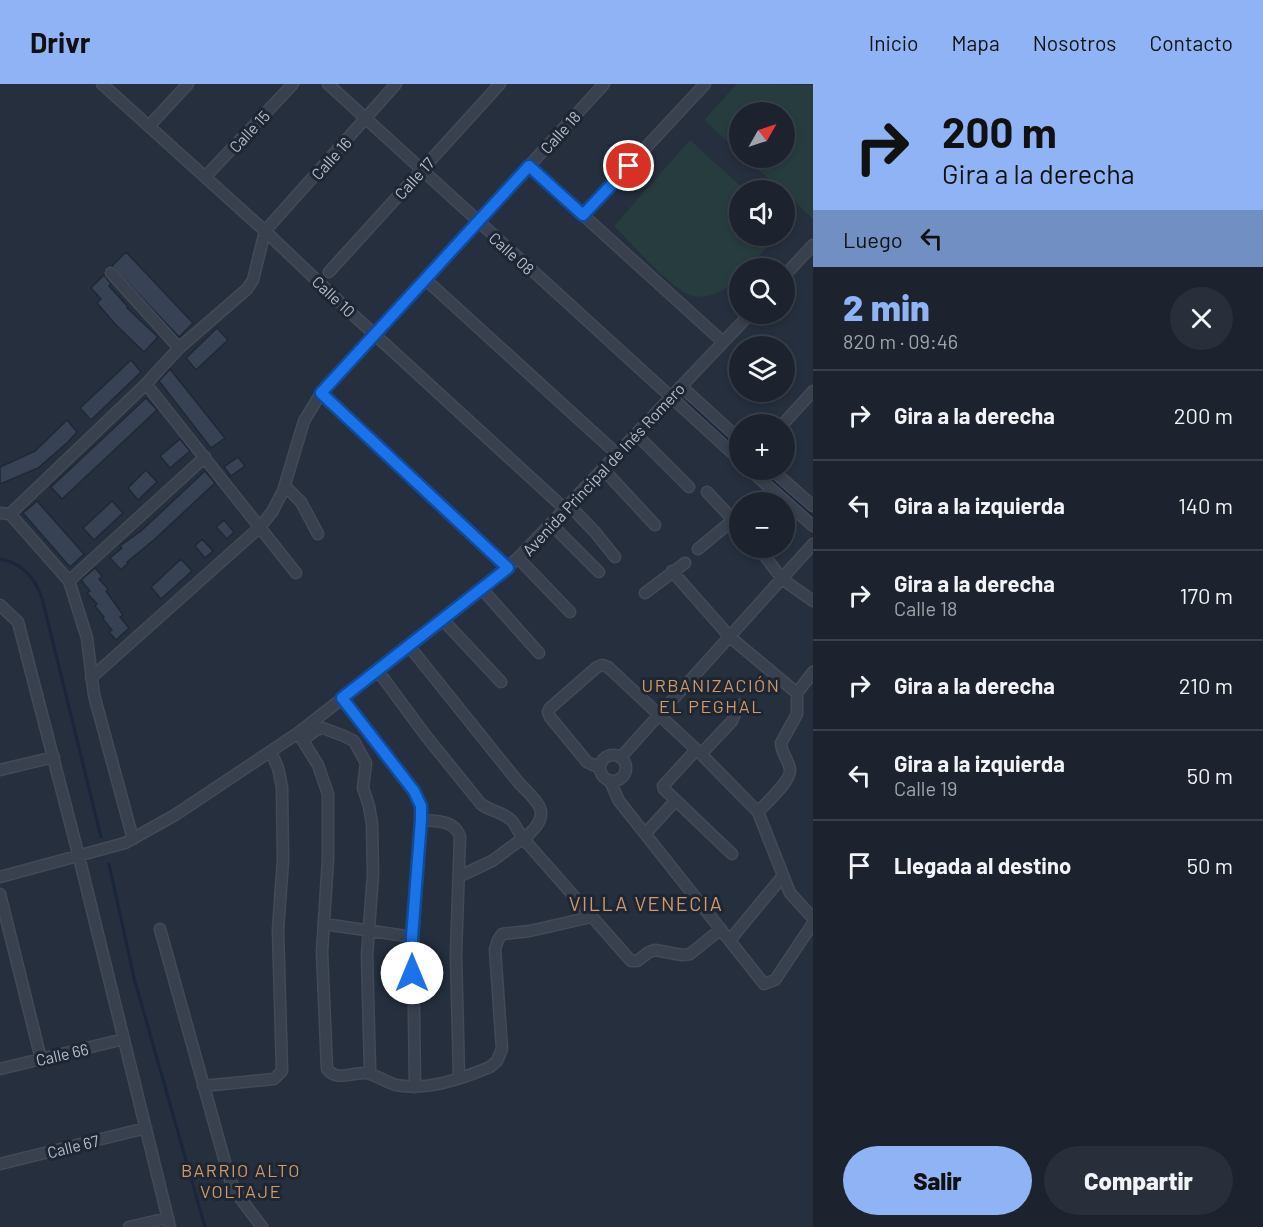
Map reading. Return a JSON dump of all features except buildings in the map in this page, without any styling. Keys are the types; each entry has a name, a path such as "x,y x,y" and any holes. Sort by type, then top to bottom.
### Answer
{"street":[{"name":"Calle 10","path":"102,84 265,231 349,311 595,531 615,557"},
{"path":"149,126 188,84"},
{"name":"Calle 15","path":"205,177 293,84"},
{"name":"Calle 08","path":"328,84 729,450"},
{"name":"Calle 16","path":"265,231 396,84"},
{"name":"Calle 17","path":"329,272 500,84"},
{"name":"Calle 18","path":"91,678 260,527 272,512 285,486 304,421 321,393 604,84"},
{"path":"583,215 705,84"},
{"path":"529,166 723,342"},
{"path":"129,841 91,678 87,638 69,581 5,513 146,384 180,348 247,289 253,280 265,231"},
{"path":"795,264 813,245"},
{"path":"111,273 180,348"},
{"path":"424,279 617,454"},
{"name":"Avenida Principal de Inés Romero","path":"0,877 79,857 129,841 175,815 271,752 300,737 342,698 508,568 740,324"},
{"path":"146,384 296,573"},
{"path":"681,386 729,430"},
{"path":"321,393 508,568"},
{"path":"793,414 812,395"},
{"path":"636,434 689,487"},
{"path":"69,581 205,457"},
{"path":"603,469 655,525"},
{"path":"761,480 813,526"},
{"path":"783,480 813,506"},
{"path":"285,486 302,502 318,534"},
{"path":"707,492 729,516"},
{"path":"551,524 599,572"},
{"path":"699,549 729,528"},
{"path":"621,758 813,544"},
{"path":"518,558 570,612"},
{"path":"766,558 782,579 813,601"},
{"path":"645,593 685,563"},
{"path":"672,571 730,637 797,693"},
{"path":"482,589 538,653"},
{"path":"0,604 18,622 54,757 169,1222 129,1227"},
{"path":"443,620 501,682"},
{"path":"409,646 540,806 541,819 523,841 518,842 492,861 460,876"},
{"path":"600,768 587,762 548,712 602,665 608,667 758,812 790,893 813,921 775,981 764,984 619,801 610,782 602,777 600,768 607,756 614,755 626,763 625,774 620,780 610,782"},
{"path":"378,671 426,736 481,804 511,820 523,841 614,944 634,962 656,950 682,955 690,954 721,929"},
{"path":"758,812 790,774 781,743 798,714 797,693 813,672"},
{"path":"342,698 414,791 421,806 412,937 415,1087"},
{"path":"732,854 663,786 732,721 739,705"},
{"path":"367,1073 370,1069 367,955 373,874 372,824 363,788 365,759 354,741 323,728 300,737 318,765 328,794 328,859 322,952 327,1069 336,1076 367,1073 387,1083 415,1087 439,1084 490,1067 501,1053 495,949 499,938 502,934 530,931 591,917"},
{"path":"203,1086 274,1079 282,1071 278,930 283,860 282,788 278,768 271,752"},
{"path":"0,770 54,757"},
{"path":"645,834 676,800"},
{"path":"421,820 447,823 457,830 460,837 456,954 459,1077"},
{"path":"730,940 782,877"},
{"path":"0,894 41,1059"},
{"path":"324,924 412,937"},
{"path":"160,928 230,1180 237,1195 262,1227"},
{"name":"Calle 66","path":"0,1069 124,1039"},
{"name":"Calle 67","path":"0,1164 146,1128"}],"green space":[{"path":"737,84 813,85 813,219 795,202 795,180 770,180 756,168 795,168 795,102 729,102 729,144 704,120"},
{"path":"690,140 734,180 729,180 729,246 768,246 757,258 729,258 729,286 704,297 690,295 673,284 614,226"}],"waterway":[{"path":"689,404 729,440"},
{"path":"772,480 785,492"},
{"path":"795,500 813,516"},
{"path":"0,559 15,564 27,572 42,598 101,837"},
{"path":"109,864 134,978 205,1227"}],"district":[{"name":"URBANIZACIÓN EL PEGHAL","path":"711,695"},
{"name":"VILLA VENECIA","path":"646,903"},
{"name":"BARRIO ALTO VOLTAJE","path":"241,1180"}],"route":[{"path":"412,973 412,937 421,806 414,791 342,698 508,568 321,393 529,166 583,215 629,166"}]}
